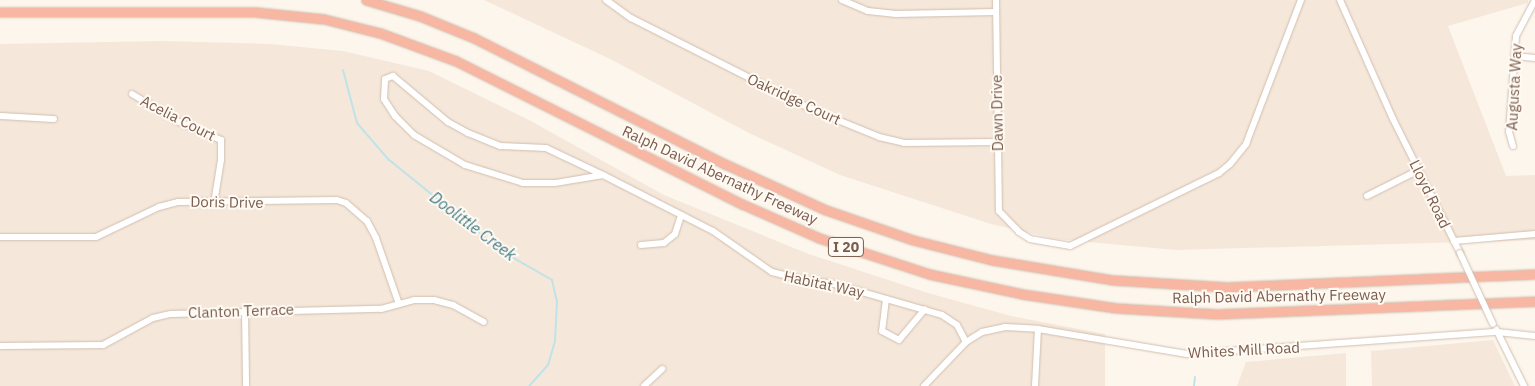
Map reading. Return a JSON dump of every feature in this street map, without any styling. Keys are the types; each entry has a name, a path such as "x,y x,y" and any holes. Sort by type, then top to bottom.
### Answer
{"highway":[{"name":"Ralph David Abernathy Freeway","path":"366,0 420,16 474,38 795,197 913,240 992,260 1113,280 1227,287 1535,274"},
{"name":"Ralph David Abernathy Freeway","path":"0,13 255,12 324,19 380,32 456,61 742,204 819,238 929,274 1022,294 1116,308 1216,314 1535,301"}],"street":[{"name":"Oakridge Court","path":"606,0 631,18 795,101 879,137 904,143 997,142"},
{"path":"842,0 868,10 896,14 995,12"},
{"name":"Dawn Drive","path":"996,0 999,211 1009,223 1030,238 1070,246 1219,173 1246,144 1301,0"},
{"name":"Lloyd Road","path":"1340,0 1419,170 1524,386"},
{"name":"Augusta Way","path":"1513,146 1509,132 1516,36 1535,1"},
{"path":"1515,56 1535,58"},
{"name":"Habitat Way","path":"603,175 555,183 523,183 465,165 414,135 395,116 384,98 385,79 393,76 436,113 468,133 501,146 546,148 603,175 713,231 772,272 803,280 834,284 925,309 950,320 966,342"},
{"name":"Acelia Court","path":"132,94 177,121 221,140 222,160 214,203"},
{"path":"0,116 54,118"},
{"path":"1367,196 1419,170"},
{"name":"Doris Drive","path":"0,237 87,238 115,230 169,203 337,200 346,203 367,221 376,238 399,304"},
{"path":"641,245 664,243 675,234 682,215"},
{"path":"1454,241 1535,234"},
{"path":"886,298 882,331 899,340 925,309"},
{"name":"Clanton Terrace","path":"0,346 93,347 116,341 153,318 171,314 245,310 381,309 399,304 434,300 453,305 484,322"},
{"path":"245,310 246,386"},
{"name":"Whites Mill Road","path":"924,386 966,342 982,332 1004,327 1038,329 1187,354 1497,332 1535,336"},
{"path":"1035,386 1038,329"},
{"path":"644,386 662,369"}],"shaded area":[{"path":"484,0 1528,0 1528,3 1448,26 1506,176 1535,175 1535,240 1176,250 1056,239 991,224 840,175 749,133 610,59"},
{"path":"162,41 270,44 343,51 429,71 529,120 664,195 806,253 928,293 1011,316 1105,334 1105,386 0,386 0,44"},
{"path":"1493,340 1515,386 1372,386 1371,351"},
{"path":"1346,353 1346,386 1237,386 1246,362"}],"waterway":[{"name":"Doolittle Creek","path":"343,70 357,123 388,159 503,252 552,280 557,301 555,341 548,365 529,386"},
{"path":"1194,386 1195,377"}]}
